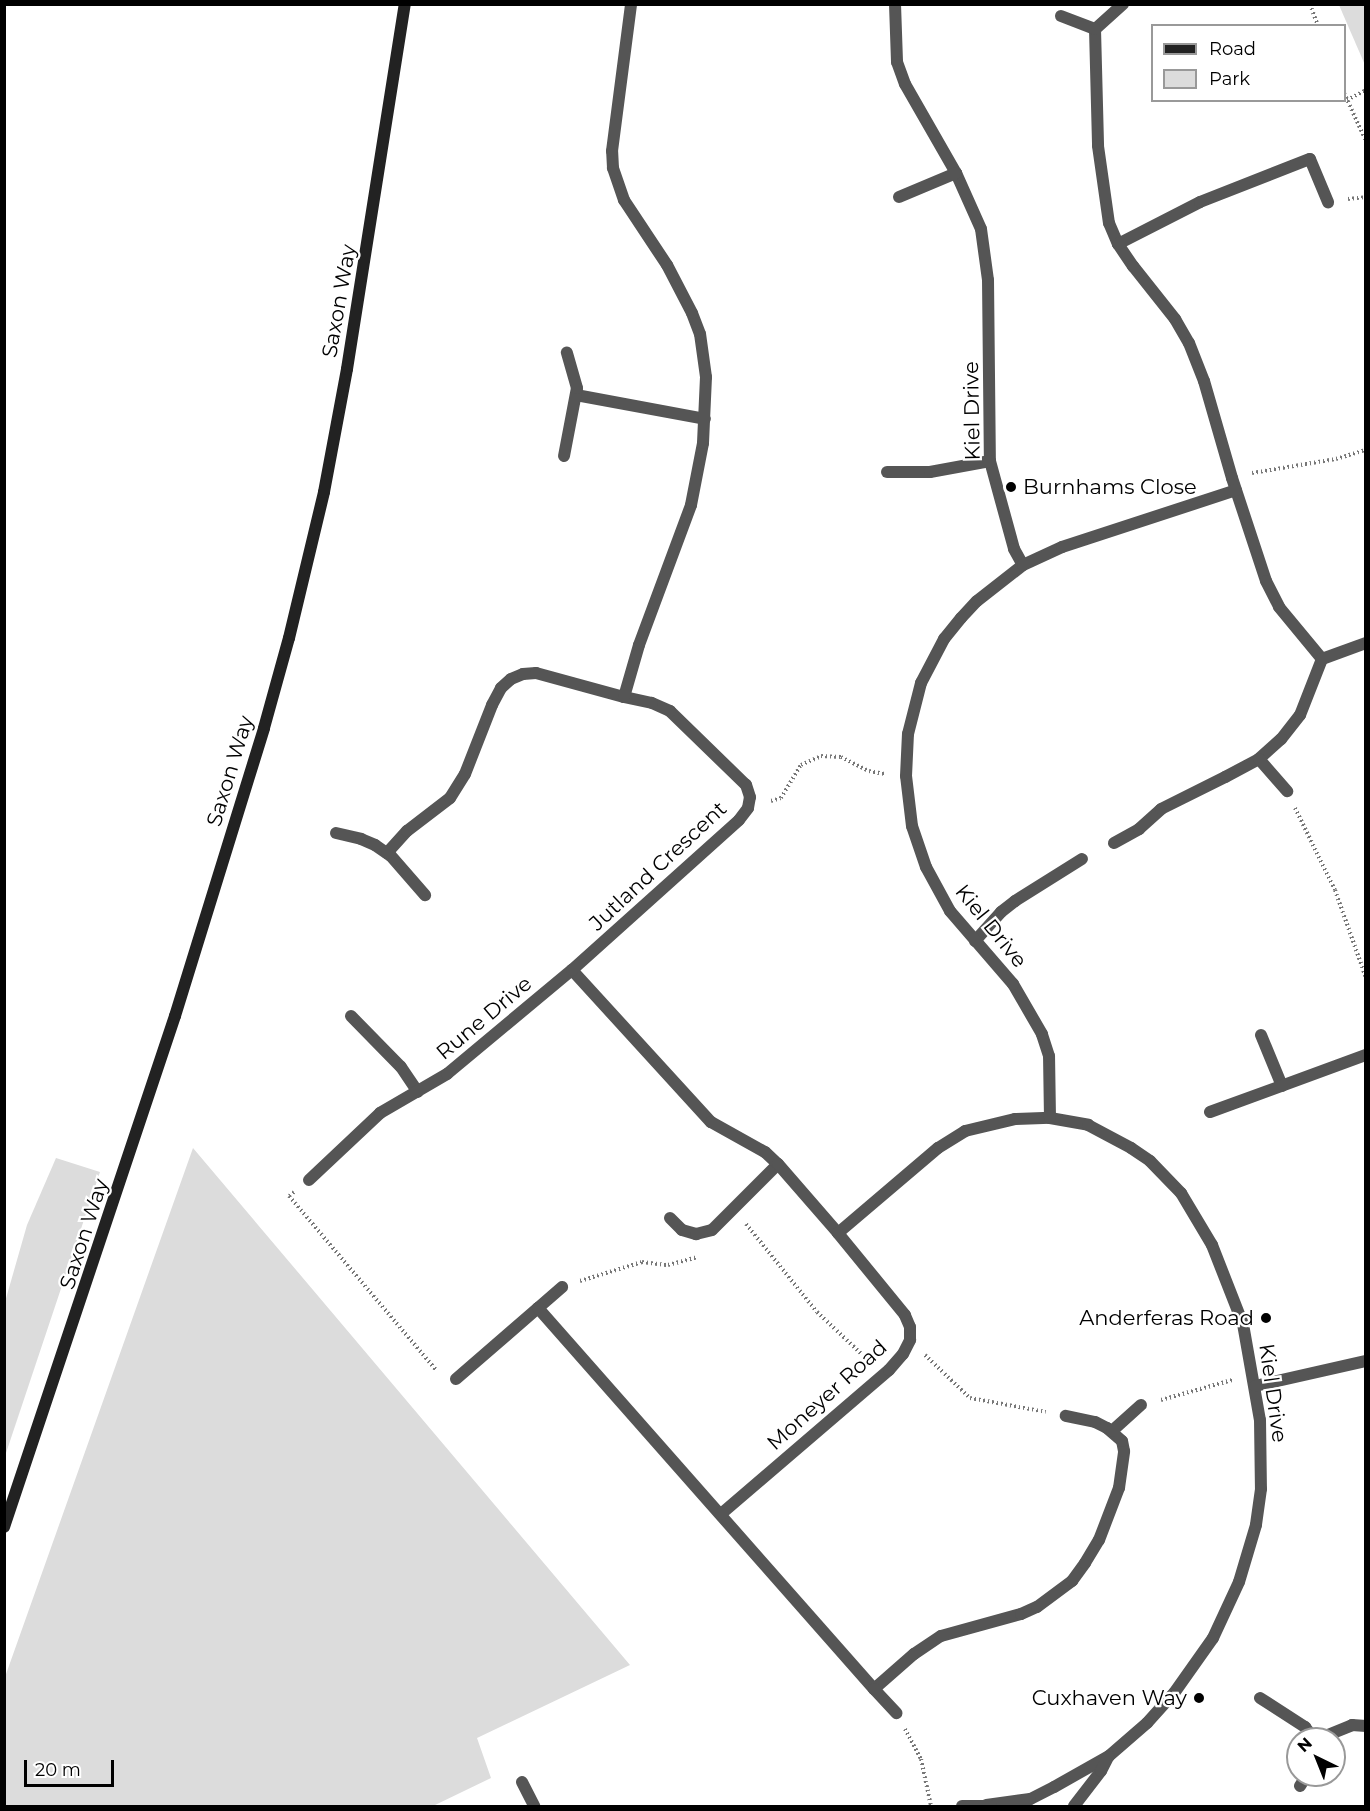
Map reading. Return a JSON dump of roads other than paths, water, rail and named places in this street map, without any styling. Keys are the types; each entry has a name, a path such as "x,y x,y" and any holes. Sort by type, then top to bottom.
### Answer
{"street":[{"name":"Saxon Way","path":"4,1527 175,1016 257,751 289,638 324,492 347,369 405,4"},
{"path":"624,697 639,645 691,505 705,419 705,357 700,334 667,265 624,200 612,168 612,151 631,4"},
{"name":"Kiel Drive","path":"895,4 897,62 905,84 972,205 986,255 990,347 990,461 1014,549 1023,564 977,601 945,639 921,683 908,734 906,776 912,826 926,867 950,911 1013,984 1042,1034 1049,1056 1050,1118 1088,1125 1106,1133 1150,1161 1181,1193 1212,1245 1243,1324 1260,1420 1261,1489 1256,1524 1239,1582 1213,1638 1174,1693 1147,1723 1109,1756 1030,1798 989,1806 962,1806"},
{"path":"1123,4 1095,29 1098,146 1102,189 1109,223 1118,244 1175,319 1189,343 1204,381 1234,484 1266,581 1279,607 1322,659"},
{"path":"1061,16 1095,29"},
{"path":"1118,244 1200,202 1310,159 1328,202"},
{"path":"899,197 956,173"},
{"path":"564,456 576,395 574,375 567,352"},
{"path":"576,395 705,419"},
{"path":"887,472 930,472 990,461"},
{"path":"1023,564 1062,547 1234,484"},
{"path":"1114,843 1139,829 1161,809 1259,759 1281,740 1300,716 1322,659 1365,643"},
{"name":"Jutland Crescent","path":"387,853 407,831 450,798 465,774 492,705 501,688 511,679 523,674 536,673 652,703 670,711 746,785 750,797 748,808 739,820 572,970"},
{"path":"1259,759 1287,791"},
{"path":"336,833 361,839 387,853 425,895"},
{"path":"975,941 1015,900 1082,859"},
{"path":"572,970 711,1122 765,1152 838,1233 938,1148 965,1131 1015,1119 1050,1118"},
{"name":"Rune Drive","path":"309,1180 380,1113 447,1074 572,970"},
{"path":"351,1016 401,1067 418,1092"},
{"path":"1261,1035 1282,1086"},
{"path":"1210,1112 1365,1055"},
{"path":"670,1218 682,1230 696,1234 712,1230 778,1164"},
{"name":"Moneyer Road","path":"721,1514 883,1375 903,1354 910,1340 910,1327 904,1315 838,1233"},
{"path":"456,1379 562,1287"},
{"path":"538,1308 896,1713"},
{"path":"1254,1380 1365,1361"},
{"path":"1112,1431 1141,1405"},
{"path":"874,1689 914,1654 942,1636 1021,1614 1056,1595 1072,1581 1099,1540 1119,1488 1124,1451 1122,1441 1112,1431 1095,1422 1066,1416"},
{"path":"1260,1698 1303,1727"},
{"path":"1346,1727 1352,1725 1365,1726"},
{"name":"Kiel Drive","path":"1074,1806 1101,1771 1109,1756"},
{"path":"522,1782 534,1806"}],"place":[{"name":"Burnhams Close","path":"1011,487"},
{"name":"Anderferas Road","path":"1266,1318"},
{"name":"Cuxhaven Way","path":"1199,1698"}]}
